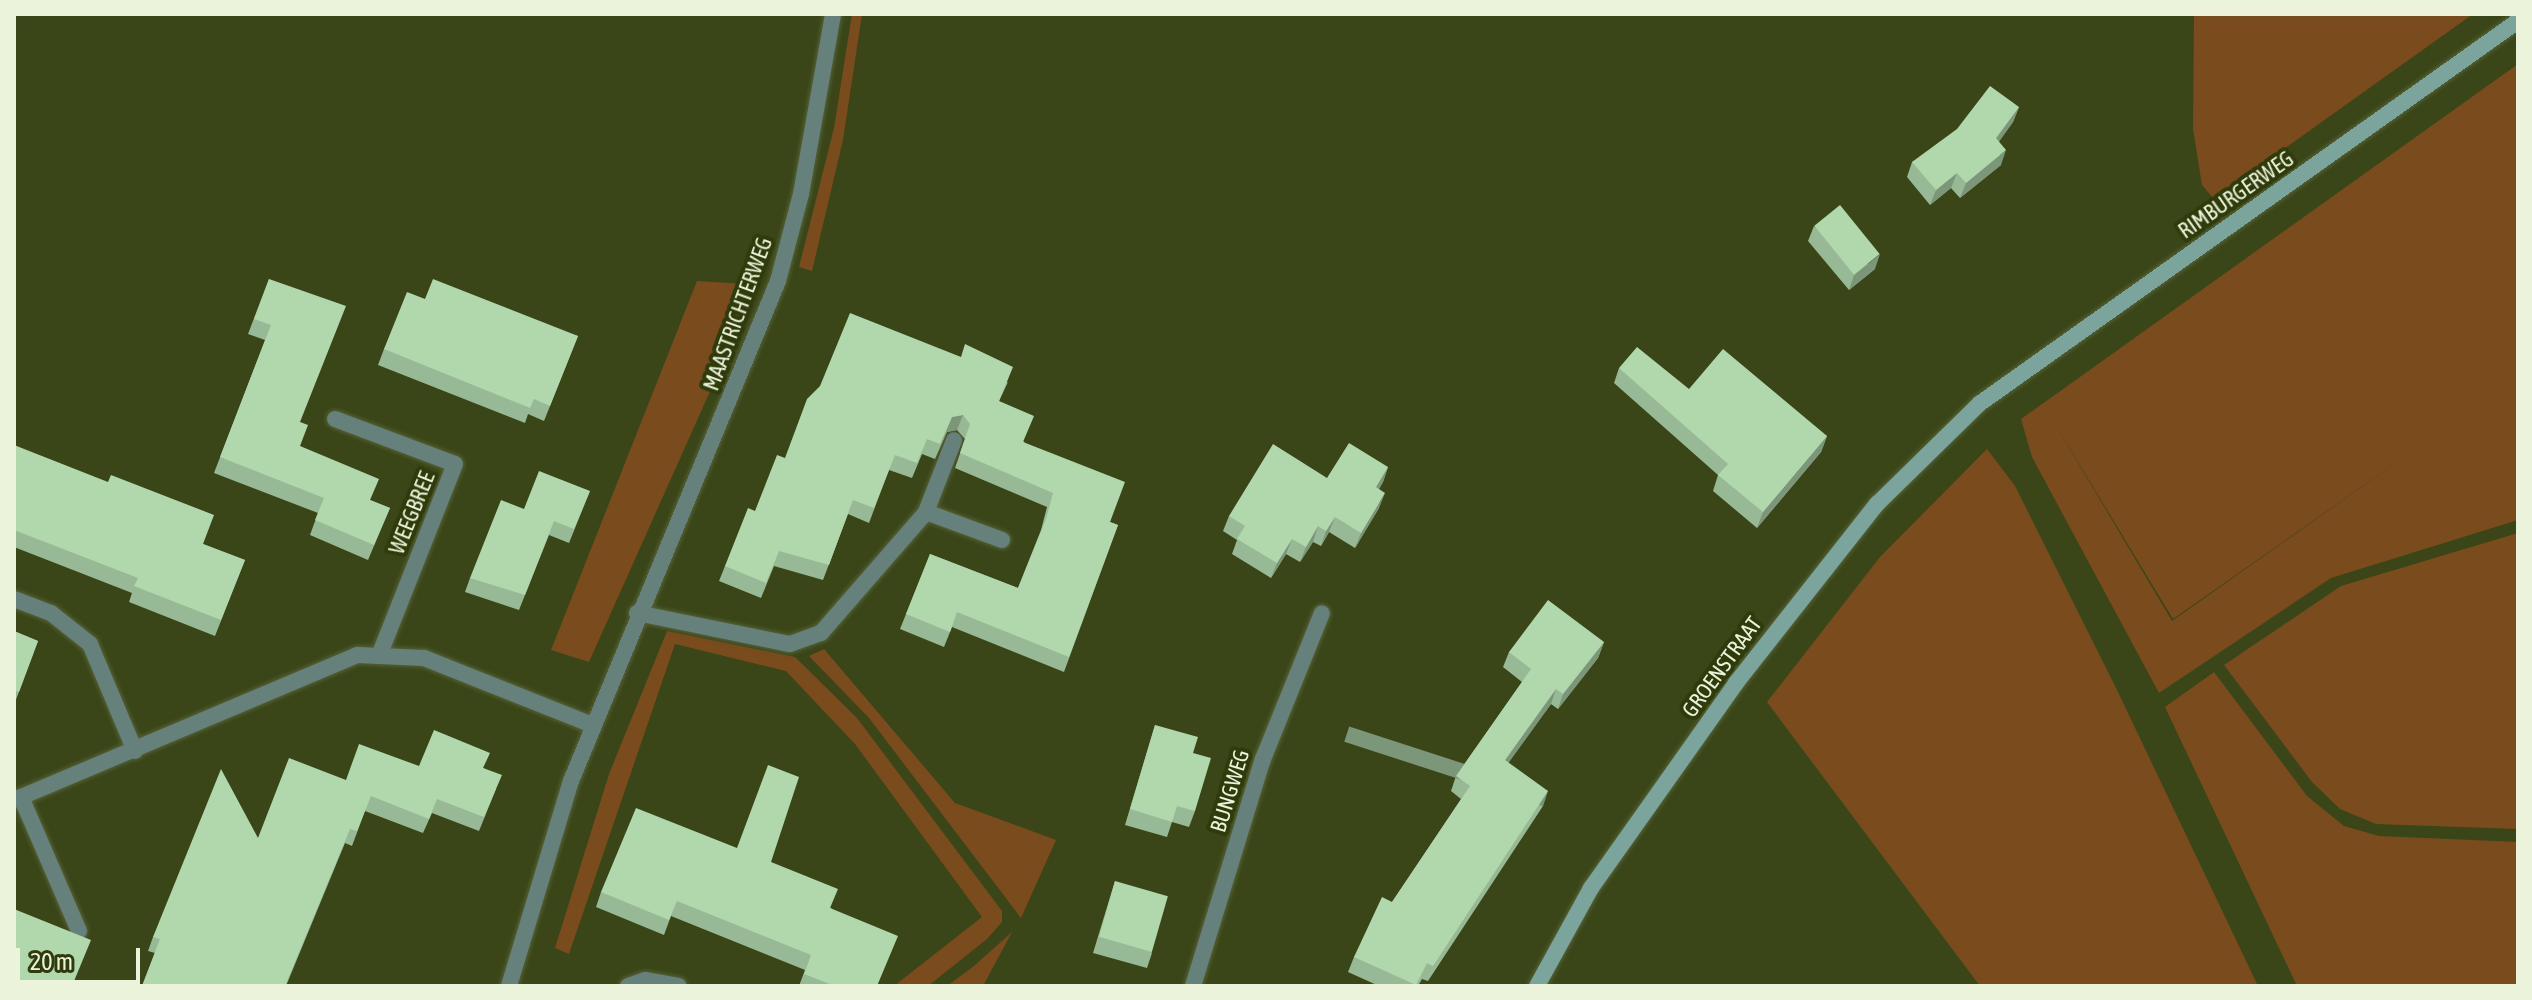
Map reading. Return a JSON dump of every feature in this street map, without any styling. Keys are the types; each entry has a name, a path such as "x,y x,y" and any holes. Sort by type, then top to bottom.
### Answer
{"street":[{"name":"MAASTRICHTERWEG","path":"509,986 531,900 592,725 778,281 801,194 833,14"},
{"name":"RIMBURGERWEG","path":"1979,404 2518,21"},
{"name":"GROENSTRAAT","path":"1537,986 1591,888 1754,659 1877,504 1979,404"},
{"name":"WEEGBREE","path":"335,419 455,464 380,653"},
{"path":"637,613 790,644 821,633 926,512 954,440"},
{"path":"926,512 1002,540"},
{"path":"14,599 51,613 90,644 135,751"},
{"name":"BUNGWEG","path":"1193,986 1263,759 1322,613"},
{"path":"79,931 17,799 135,751 326,665 380,653 455,668 592,725"},
{"path":"628,986 645,980 678,986"}],"shaded area":[{"path":"852,14 862,14 843,140 812,271 799,267 834,128"},
{"path":"2194,14 2473,14 2214,199 2202,185 2193,129"},
{"path":"2518,64 2518,520 2331,578 2159,693 2032,457 2021,419","holes":["2055,424 2173,619 2407,455 2172,621"]},
{"path":"697,281 745,284 746,297 720,369 589,662 551,650"},
{"path":"1987,449 2015,486 2117,690 2258,986 1980,986 1767,702 1880,557"},
{"path":"2518,533 2518,829 2376,824 2340,809 2312,782 2224,665 2341,586"},
{"path":"667,631 795,657 857,718 1002,911 1002,922 987,939 928,986 894,986 982,917 855,744 786,671 675,644 569,954 555,948 609,774"},
{"path":"824,649 955,803 1056,840 1021,918 869,718 809,656"},
{"path":"2214,672 2307,796 2344,826 2379,836 2518,842 2518,986 2297,986 2165,707"},
{"path":"1012,932 983,986 947,986 974,966"}],"building":[{"path":"1990,86 2019,107 1996,138 2006,150 1966,183 1957,173 1936,190 1912,162 1957,129"},
{"path":"1840,205 1880,254 1854,275 1814,226"},
{"path":"269,279 346,306 300,422 308,425 300,446 379,479 370,500 390,508 374,545 315,520 324,498 220,457 271,325 254,319"},
{"path":"433,279 578,336 550,406 534,399 530,408 384,349 407,292 425,299"},
{"path":"850,313 961,357 965,344 1013,367 999,401 1034,416 1023,442 1125,482 1110,522 1118,525 1069,657 957,612 950,632 906,614 930,554 1018,588 1046,519 1053,493 960,453 970,424 963,415 952,417 940,444 927,439 917,463 895,455 874,508 853,500 829,565 779,551 766,583 725,566 748,508 755,511 777,455 785,458 807,399 820,386"},
{"path":"1637,347 1689,389 1723,349 1827,436 1763,512 1718,475 1728,464 1619,368"},
{"path":"1349,443 1388,467 1376,487 1385,493 1361,533 1335,517 1326,531 1318,526 1306,547 1292,539 1277,563 1237,539 1245,526 1229,516 1273,444 1327,478"},
{"path":"14,445 108,482 111,475 214,515 203,544 245,560 221,620 134,586 138,578 14,530"},
{"path":"539,471 590,491 574,529 554,521 525,595 470,578 501,500 524,509"},
{"path":"1548,600 1604,642 1563,694 1556,689 1505,760 1548,791 1433,966 1427,963 1416,985 1354,957 1382,897 1392,902 1470,786 1456,776 1531,669 1509,652"},
{"path":"14,631 38,641 19,692 14,690"},
{"path":"1155,725 1198,737 1193,753 1211,758 1195,811 1177,806 1172,822 1130,809"},
{"path":"434,730 490,753 483,768 502,775 484,817 437,799 429,819 371,796 357,831 350,829 285,986 142,986 160,939 153,937 221,769 258,838 289,758 346,780 359,744 419,766"},
{"path":"768,765 799,777 771,862 838,889 830,908 898,936 877,986 835,986 804,974 811,955 677,901 669,920 601,892 636,808 737,848"},
{"path":"1115,881 1168,896 1152,952 1099,937"},
{"path":"14,909 91,940 72,986 14,986"}]}
